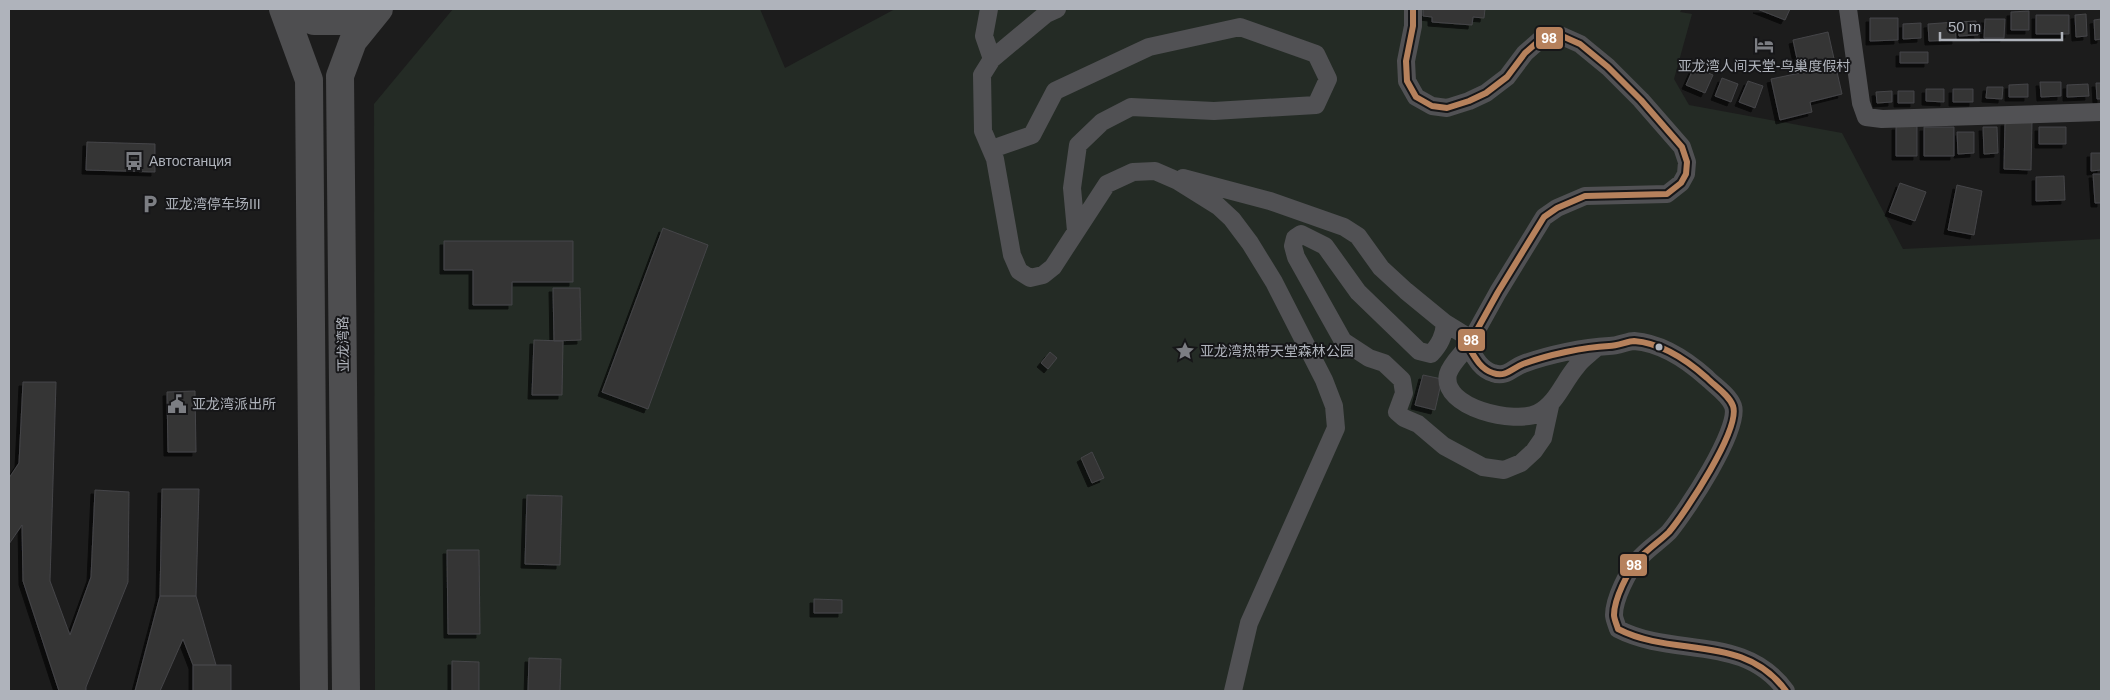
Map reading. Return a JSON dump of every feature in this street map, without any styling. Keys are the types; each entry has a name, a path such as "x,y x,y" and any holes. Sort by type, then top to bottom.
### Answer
{"main road":[{"path":"284,9 314,21 349,21 378,9"},
{"path":"284,9 309,80 314,691"},
{"name":"亚龙湾路","path":"346,691 340,76 353,40 378,9"}],"street":[{"path":"989,9 984,36 992,59"},
{"path":"1057,9 1046,14 992,59 982,75 983,131 992,149 1012,255 1019,271 1030,278 1043,275 1053,267 1107,184 1133,172 1155,171 1254,196 1344,227 1358,236 1381,268 1393,280 1470,343 1477,363 1492,373 1507,374 1522,364 1596,348 1618,346 1632,341 1670,352 1704,376 1729,400 1734,407 1732,424 1723,447 1706,477 1669,532 1638,560 1627,575 1620,590 1614,615 1618,629 1635,638 1738,655 1779,681 1786,691"},
{"path":"1413,9 1413,26 1406,61 1407,81 1416,97 1432,106 1447,108 1486,93 1507,77 1525,53 1541,39 1562,36 1580,44 1608,67 1682,147 1687,162 1686,174 1681,183 1667,194 1585,196 1557,208 1544,217 1470,343 1448,375 1449,388 1457,397 1489,414 1526,417 1537,414 1550,406"},
{"path":"1848,9 1861,103 1866,117 1882,119 2101,112"},
{"path":"992,149 1032,135 1055,91 1149,47 1240,27 1316,54 1328,79 1316,105 1214,111 1131,107 1102,122 1078,145 1072,188 1076,231"},
{"path":"1155,171 1178,181 1218,206 1232,219 1274,282 1324,380 1334,406 1336,428 1249,623 1233,691"},
{"path":"1445,323 1442,340 1432,354 1419,351 1358,292 1325,246 1301,234 1295,238 1293,246 1296,257 1343,340 1369,358 1384,363 1402,380 1404,393 1398,412 1404,418 1425,428 1444,446 1483,467 1504,470 1521,463 1534,451 1543,438 1550,406 1577,366 1596,348"}],"shaded area":[{"name":"亚龙湾热带天堂森林公园","path":"453,9 760,9 785,68 895,9 1682,9 1680,12 1692,14 1674,79 1689,105 1842,133 1903,249 2101,239 2101,691 375,691 374,104"}],"building":[{"path":"1423,9 1485,9 1484,18 1473,17 1472,25 1432,22 1432,17 1423,16"},
{"path":"1757,9 1790,9 1785,20"},
{"path":"2029,11 2029,30 2011,30 2011,12"},
{"path":"2086,14 2087,36 2076,37 2075,15"},
{"path":"2036,15 2069,15 2069,34 2036,34"},
{"path":"1870,18 1898,18 1898,40 1870,41"},
{"path":"1985,19 2005,19 2004,38 1984,38"},
{"path":"2101,19 2101,39 2095,40 2094,20"},
{"path":"1976,21 1978,35 1959,36 1958,22"},
{"path":"1955,22 1956,40 1929,41 1928,24"},
{"path":"1921,23 1921,38 1903,39 1903,24"},
{"path":"1828,32 1842,94 1810,102 1812,112 1780,120 1771,79 1800,73 1793,40"},
{"path":"1900,52 1928,52 1928,63 1900,63"},
{"path":"1694,67 1713,75 1705,93 1686,85"},
{"path":"1722,78 1738,84 1731,102 1715,96"},
{"path":"1748,81 1763,86 1755,108 1739,102"},
{"path":"2040,82 2061,82 2061,96 2041,97"},
{"path":"2096,83 2101,83 2101,99 2097,99"},
{"path":"2028,84 2028,97 2009,97 2009,85"},
{"path":"2088,84 2089,96 2067,97 2067,85"},
{"path":"1987,87 2003,87 2002,99 1986,98"},
{"path":"1926,89 1944,89 1944,102 1926,101"},
{"path":"1953,89 1973,89 1973,102 1953,102"},
{"path":"1892,91 1892,102 1877,103 1876,92"},
{"path":"1898,91 1914,91 1914,103 1898,103"},
{"path":"2005,122 2032,122 2031,170 2004,169"},
{"path":"1896,126 1917,126 1917,156 1896,156"},
{"path":"1924,127 1954,127 1954,156 1924,156"},
{"path":"1983,127 1997,127 1998,153 1984,154"},
{"path":"2039,127 2066,127 2066,144 2039,144"},
{"path":"1957,132 1974,132 1974,153 1958,154"},
{"path":"87,142 155,144 155,172 86,170"},
{"path":"2091,153 2101,153 2101,170 2091,171"},
{"path":"2093,174 2101,174 2101,203 2095,203"},
{"path":"2064,176 2065,200 2036,201 2036,177"},
{"path":"1900,183 1926,192 1915,221 1889,212"},
{"path":"1957,185 1982,191 1974,235 1948,230"},
{"path":"663,228 708,245 648,409 602,392"},
{"path":"444,241 573,241 573,282 512,282 512,305 473,305 473,270 444,270"},
{"path":"553,288 580,288 581,340 554,341"},
{"path":"534,340 563,341 562,395 532,395"},
{"path":"1050,352 1057,358 1048,369 1041,363"},
{"path":"1423,375 1442,379 1435,410 1415,405"},
{"path":"23,382 56,382 50,581 70,635 91,577 95,490 129,492 128,582 86,691 59,691 23,581 22,525 9,544 9,478 19,463"},
{"path":"195,391 196,452 168,452 167,392"},
{"path":"1092,452 1104,478 1092,483 1081,458"},
{"path":"162,489 199,489 196,596 160,596"},
{"path":"527,495 562,496 560,565 525,564"},
{"path":"447,550 479,550 480,634 448,634"},
{"path":"160,596 196,596 216,665 193,665 183,639 160,691 135,691"},
{"path":"814,599 842,600 842,613 814,613"},
{"path":"529,658 561,659 560,691 528,691"},
{"path":"452,661 479,662 479,691 452,691"},
{"path":"193,665 231,665 231,691 193,691"}],"transit line":[{"name":"98","path":"1413,9 1413,26 1406,61 1407,81 1416,97 1432,106 1447,108 1486,93 1507,77 1525,53 1541,39 1562,36 1580,44 1608,67 1641,100 1682,147 1687,162 1686,174 1681,183 1667,194 1585,196 1557,208 1544,217 1498,292 1468,346 1484,368 1493,373 1502,374 1523,364 1566,352 1612,346 1632,341 1644,342 1664,349 1683,359 1725,394 1733,406 1733,417 1729,433 1710,470 1677,522 1669,532 1642,556 1630,571 1616,601 1614,618 1618,629 1640,638 1707,649 1750,661 1769,673 1786,691"}],"place":[{"name":"亚龙湾人间天堂-鸟巢度假村","path":"1764,45"},
{"name":"Автостанция","path":"134,161"},
{"name":"亚龙湾停车场III","path":"150,204"},
{"name":"亚龙湾热带天堂森林公园","path":"1185,351"},
{"name":"亚龙湾派出所","path":"177,404"}]}
